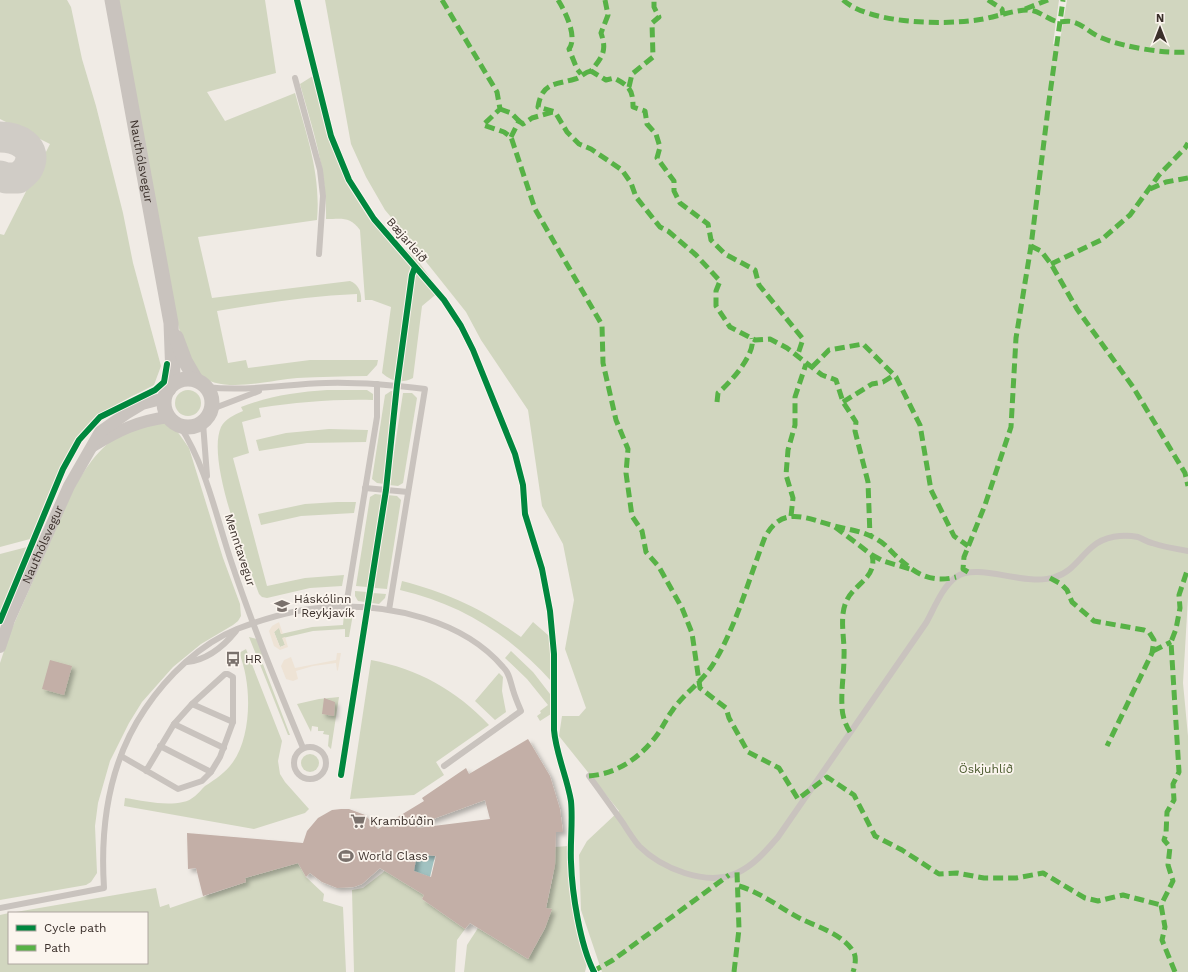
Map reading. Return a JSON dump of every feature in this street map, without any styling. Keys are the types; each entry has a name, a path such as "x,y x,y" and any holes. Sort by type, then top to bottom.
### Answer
{"street":[{"name":"Nauthólsvegur","path":"0,647 9,620 69,486 100,432 108,425 142,404 167,394 173,377 171,323 112,0"},
{"name":"Nauthólsvegur","path":"171,323 185,361 201,384"},
{"path":"181,380 201,384 213,401 212,409 203,423 188,427 180,426 168,416 164,405 167,394 181,380"},
{"name":"Nauthólsvegur","path":"92,447 115,432 136,423 168,416"}],"lane":[{"path":"295,78 320,170 323,196 319,254"},
{"path":"201,384 263,389 327,383 377,384 425,389 389,610"},
{"path":"346,606 377,417 377,384"},
{"path":"212,409 263,389"},
{"name":"Menntavegur","path":"203,423 207,481"},
{"name":"Menntavegur","path":"180,426 196,454 207,481 227,549 253,624 303,748"},
{"path":"365,488 408,492"},
{"path":"590,776 638,844 658,861 680,871 706,876 723,877 737,872 764,854 778,837 926,623 947,586 956,577 968,572 991,573 1030,580 1056,577 1075,567 1092,547 1112,537 1139,538 1150,543 1188,551"},
{"path":"0,908 104,888 102,853 104,828 112,785 121,756 134,727 145,708 172,675 187,662 201,660 226,643 237,629 298,612 346,606 389,610 432,622 471,639 504,667 510,677 512,690 521,711 444,766"},
{"path":"121,756 146,771 178,788 202,781 211,772 224,748 233,722 232,677 225,674 192,704 174,724 146,771"},
{"path":"192,704 233,722"},
{"path":"174,724 224,748"},
{"path":"160,746 211,772"},
{"path":"314,747 324,753 327,764 325,770 317,778 312,780 301,777 294,768 295,756 303,748 314,747"}],"green space":[{"path":"0,0 67,0 71,7 82,59 96,106 123,213 133,263 161,366 154,385 104,412 86,428 75,441 50,490 30,539 0,547 0,234 4,235 50,144 0,119"},
{"path":"118,0 265,0 276,73 207,92 225,121 295,93 315,171 318,203 317,220 198,237 212,298 350,281 356,284 361,296 361,302 357,302 357,294 322,296 217,311 228,363 246,360 248,368 310,360 378,360 377,365 367,376 297,378 246,385 232,385 220,384 208,380 199,374 195,369 185,348 177,320"},
{"name":"Öskjuhlíð","path":"325,0 1059,0 1053,44 1059,46 1067,0 1188,0 1188,598 1183,683 1188,736 1188,972 602,972 581,910 579,855 587,841 619,811 559,736 562,716 579,716 586,708 565,649 574,600 563,544 542,506 528,410 481,340 466,312 423,258 423,255 385,210 366,177 351,144"},
{"path":"316,74 331,136 349,180 374,219 418,261 440,291 422,306 413,378 409,380 396,381 382,373 391,307 372,300 365,300 360,230 353,222 349,220 326,219 326,201 322,167 300,84"},
{"path":"188,390 197,394 201,403 197,412 188,416 179,412 175,403 179,394"},
{"path":"327,390 367,390 373,394 373,400 316,401 259,408 261,417 242,422 249,453 233,458 267,586 305,578 344,575 342,586 310,588 267,598 262,597 259,594 237,534 223,485 219,462 218,442 221,427 227,419 243,411 241,407 252,403 283,395"},
{"path":"391,391 400,392 385,484 377,483 372,479 385,395"},
{"path":"403,393 412,393 417,398 403,483 398,486 389,485"},
{"path":"164,422 177,431 189,448 223,558 240,604 241,616 233,625 201,644 173,667 142,702 129,723 110,761 98,803 95,826 97,873 91,882 86,885 0,900 0,663 10,633 73,490 89,464 103,448 119,436 128,431"},
{"path":"329,429 368,430 366,442 307,443 259,451 256,440 286,433"},
{"path":"375,494 383,495 369,585 367,587 356,586 370,497"},
{"path":"387,495 397,496 401,500 387,589 375,588 373,585"},
{"path":"356,502 354,513 301,516 261,525 258,514 305,504"},
{"path":"27,547 0,612 0,554"},
{"path":"402,581 449,596 464,603 492,618 521,637 533,622 556,642 556,681 551,681 519,649 483,624 444,604 400,590"},
{"path":"355,591 367,592 365,602 358,601 355,596"},
{"path":"373,593 386,594 385,598 379,604 372,603"},
{"path":"344,614 353,614 349,637 345,637 345,629 313,631 283,638 285,645 280,647 274,632 279,627 281,634 312,627 343,625"},
{"path":"249,637 257,639 264,655 261,659 290,735 288,735"},
{"path":"246,649 282,741 278,761 280,774 285,782 309,809 305,813 254,829 124,806 125,798 162,803 186,801 220,776 233,762 244,738 247,724 248,694 243,665 239,653"},
{"path":"511,651 533,672 550,694 551,714 540,721 537,716 541,713 540,711 548,705 527,679 505,658"},
{"path":"371,660 405,669 450,691 489,725 436,762 444,775 414,795 350,799"},
{"path":"499,673 503,677 502,691 506,712 495,720 475,701"},
{"path":"339,697 331,749 328,746 329,735 323,734 324,731 318,731 318,727 312,726 311,732 297,704 319,699"},
{"path":"310,754 316,757 319,763 316,769 310,772 304,769 301,763 304,757"},
{"path":"568,842 574,842 575,904 588,959 585,972 464,972 467,945 478,928 528,959 545,928 551,910 546,908 553,876 555,847 568,846"},
{"path":"298,863 306,877 324,894 323,901 343,907 346,972 0,972 0,915 8,913 8,964 148,964 148,912 16,912 156,888 160,907 169,904 170,908 246,882 245,878"},
{"path":"385,871 424,895 422,899 465,929 457,940 455,972 354,972 352,890 363,888"}],"shaded area":[{"path":"279,622 283,634 281,634 279,628 274,632 280,647 285,645 282,638 285,637 288,647 280,650 274,646 269,631 272,626"},
{"path":"337,653 341,653 337,671 336,663 313,666 296,671 298,679 293,681 286,679 281,666 284,660 291,657 295,668 336,660"}],"water":[{"path":"417,854 435,856 430,877 413,871"}],"building":[{"path":"50,660 72,666 64,695 42,689"},
{"path":"324,698 335,702 334,716 322,714"},
{"path":"528,739 550,776 560,809 563,832 556,832 555,865 546,908 552,909 545,928 528,959 470,923 465,929 422,899 424,895 380,868 362,884 354,887 337,888 322,882 310,873 306,877 298,863 245,878 246,882 203,896 196,868 188,869 187,833 303,843 307,831 318,818 332,810 341,809 349,809 365,815 378,829 424,801 422,798 466,768 469,774","holes":["485,800 490,819 417,828 417,825","417,854 436,856 431,877 414,871"]}],"taxiway":[{"path":"0,137 7,137 19,141 31,154 31,161 28,168 18,178 6,178 0,176"}],"marked path":[{"path":"442,0 497,92 500,109 483,125 504,132 511,137 535,209 602,325 603,363 616,420 628,449 626,473 632,516 642,531 646,552 659,567 682,608 692,633 700,688 726,708 729,718 748,752 779,768 798,799 827,777 854,795 875,836 902,850 939,874 957,873 984,878 1016,878 1043,873 1085,898 1098,901 1123,895 1161,905"},
{"path":"558,0 570,24 572,38 569,49 577,69 581,74"},
{"path":"605,0 608,15 601,33 604,49 601,57 591,71 606,80 614,78 627,86 631,92 633,107 645,111 647,124 656,134 660,147 657,158 674,181 674,191 680,203 708,224 711,240 725,254 755,270 759,285 803,339 797,357"},
{"path":"629,87 632,74 653,57 652,23 659,17 654,7 654,0"},
{"path":"843,0 855,8 871,14 907,21 963,22 990,18 1016,11 1032,10 1055,21 1071,21 1077,23 1098,36 1132,47 1156,51 1188,52"},
{"path":"988,0 1002,9 1003,15"},
{"path":"1025,9 1048,0"},
{"path":"968,572 963,569 964,557 985,505 1011,427 1016,338 1031,246 1063,0"},
{"path":"591,71 577,78 550,86 543,93 538,107 555,112 567,132 579,144 591,149 622,170 631,183 636,197 660,227 668,231 696,255 720,281 716,291 716,306 730,327 755,340 770,339 787,348 822,375 836,380 843,402 856,422 855,431 868,482 870,536"},
{"path":"500,109 511,113 519,121"},
{"path":"511,137 519,121 523,124 532,118 553,112"},
{"path":"1051,264 1101,240 1130,215 1159,175 1188,143"},
{"path":"1150,189 1166,182 1188,178"},
{"path":"1031,246 1041,251 1051,264 1077,309 1133,387 1185,473 1188,486"},
{"path":"717,402 718,393 741,368 746,360 752,345 752,338"},
{"path":"812,367 829,350 863,344 896,377 920,425 931,490 954,536 968,546"},
{"path":"791,516 793,498 786,475 788,450 795,425 795,397 806,364"},
{"path":"843,402 872,384 883,382 894,375"},
{"path":"589,776 599,775 619,768 636,757 651,743 682,698 705,675 715,661 730,632 765,537 772,527 780,520 796,516 862,533 873,537 882,543 908,566 922,575 938,579 956,577"},
{"path":"835,527 872,555 873,563 868,575 849,596 843,615 844,663 842,709 844,719 850,732"},
{"path":"872,555 883,561 910,569"},
{"path":"1175,972 1162,940 1165,927 1161,905 1173,881 1168,865 1170,847 1164,840 1166,834 1167,812 1174,800 1173,784 1179,772 1171,642 1176,629 1180,608 1179,595 1188,568"},
{"path":"1050,578 1061,584 1067,590 1072,602 1094,621 1144,630 1149,632 1154,640 1152,653 1107,746"},
{"path":"1153,651 1171,642"},
{"path":"734,972 739,929 737,872"},
{"path":"592,972 613,960 729,875"},
{"path":"739,886 771,901 801,919 843,940 853,951 855,956 853,972"}],"cycle path":[{"name":"Bæjarleið","path":"297,0 331,136 349,180 374,219 444,300 461,326 473,350 515,454 523,485 525,514 542,569 550,611 554,654 554,730 557,748 571,801 571,854 573,888 581,934 594,972"},
{"name":"Bæjarleið","path":"341,775 386,490 397,385 412,275 415,267"},
{"path":"0,621 63,469 79,440 100,417 155,390 164,382 167,364"}],"place":[{"name":"Háskólinn í Reykjavík","path":"282,606"},
{"name":"HR","path":"233,659"},
{"name":"Krambúðin","path":"358,821"},
{"name":"World Class","path":"346,856"}]}
